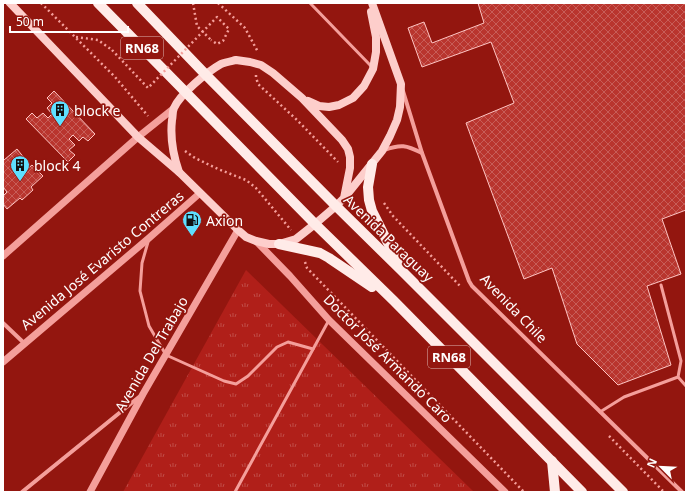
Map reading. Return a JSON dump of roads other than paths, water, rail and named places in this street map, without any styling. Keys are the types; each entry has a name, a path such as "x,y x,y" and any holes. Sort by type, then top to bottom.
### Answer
{"main road":[{"path":"10,3 138,137 179,172 246,237 269,244 279,244 320,254 329,258 394,301"},
{"name":"RN68","path":"98,3 315,224 394,301 582,492"},
{"name":"Avenida Paraguay","path":"137,3 336,206 623,492"},
{"path":"302,98 319,106 329,107 339,105 353,98 364,86 374,69 376,52 376,37 371,3"},
{"name":"Avenida Chile","path":"371,3 401,84"},
{"path":"179,172 172,144 173,109 186,92 223,63 236,60 250,62 261,65 273,73 302,98 342,140 348,149 350,157 350,168 344,198"},
{"path":"279,244 296,239 336,206 382,151 397,120 400,107 401,84"},
{"path":"372,164 368,187 372,211 401,270"},
{"path":"552,461 555,492"}],"street":[{"name":"Avenida Chile","path":"401,84 422,153 469,282 682,492"},
{"path":"3,256 138,137 173,109"},
{"path":"382,151 396,146 405,146 422,153"},
{"name":"Avenida José Evaristo Contreras","path":"3,362 200,194"},
{"name":"Avenida Del Trabajo","path":"90,492 143,394 238,230"},
{"name":"Doctor José Armando Caro","path":"256,241 290,276 329,320 505,492"},
{"path":"3,323 24,343"},
{"path":"22,492 143,394"}],"lane":[{"path":"310,3 374,69"},
{"path":"149,238 142,263 140,291 149,326 166,355 224,381 236,384 248,376 276,347 288,342 313,348"},
{"path":"661,285 681,361 678,377"},
{"path":"235,492 329,320"},
{"path":"600,412 624,397 678,377"},
{"path":"678,377 686,386"}],"place":[{"name":"block e","path":"60,127"},
{"name":"block 4","path":"20,182"},
{"name":"Axion","path":"192,237"}]}
